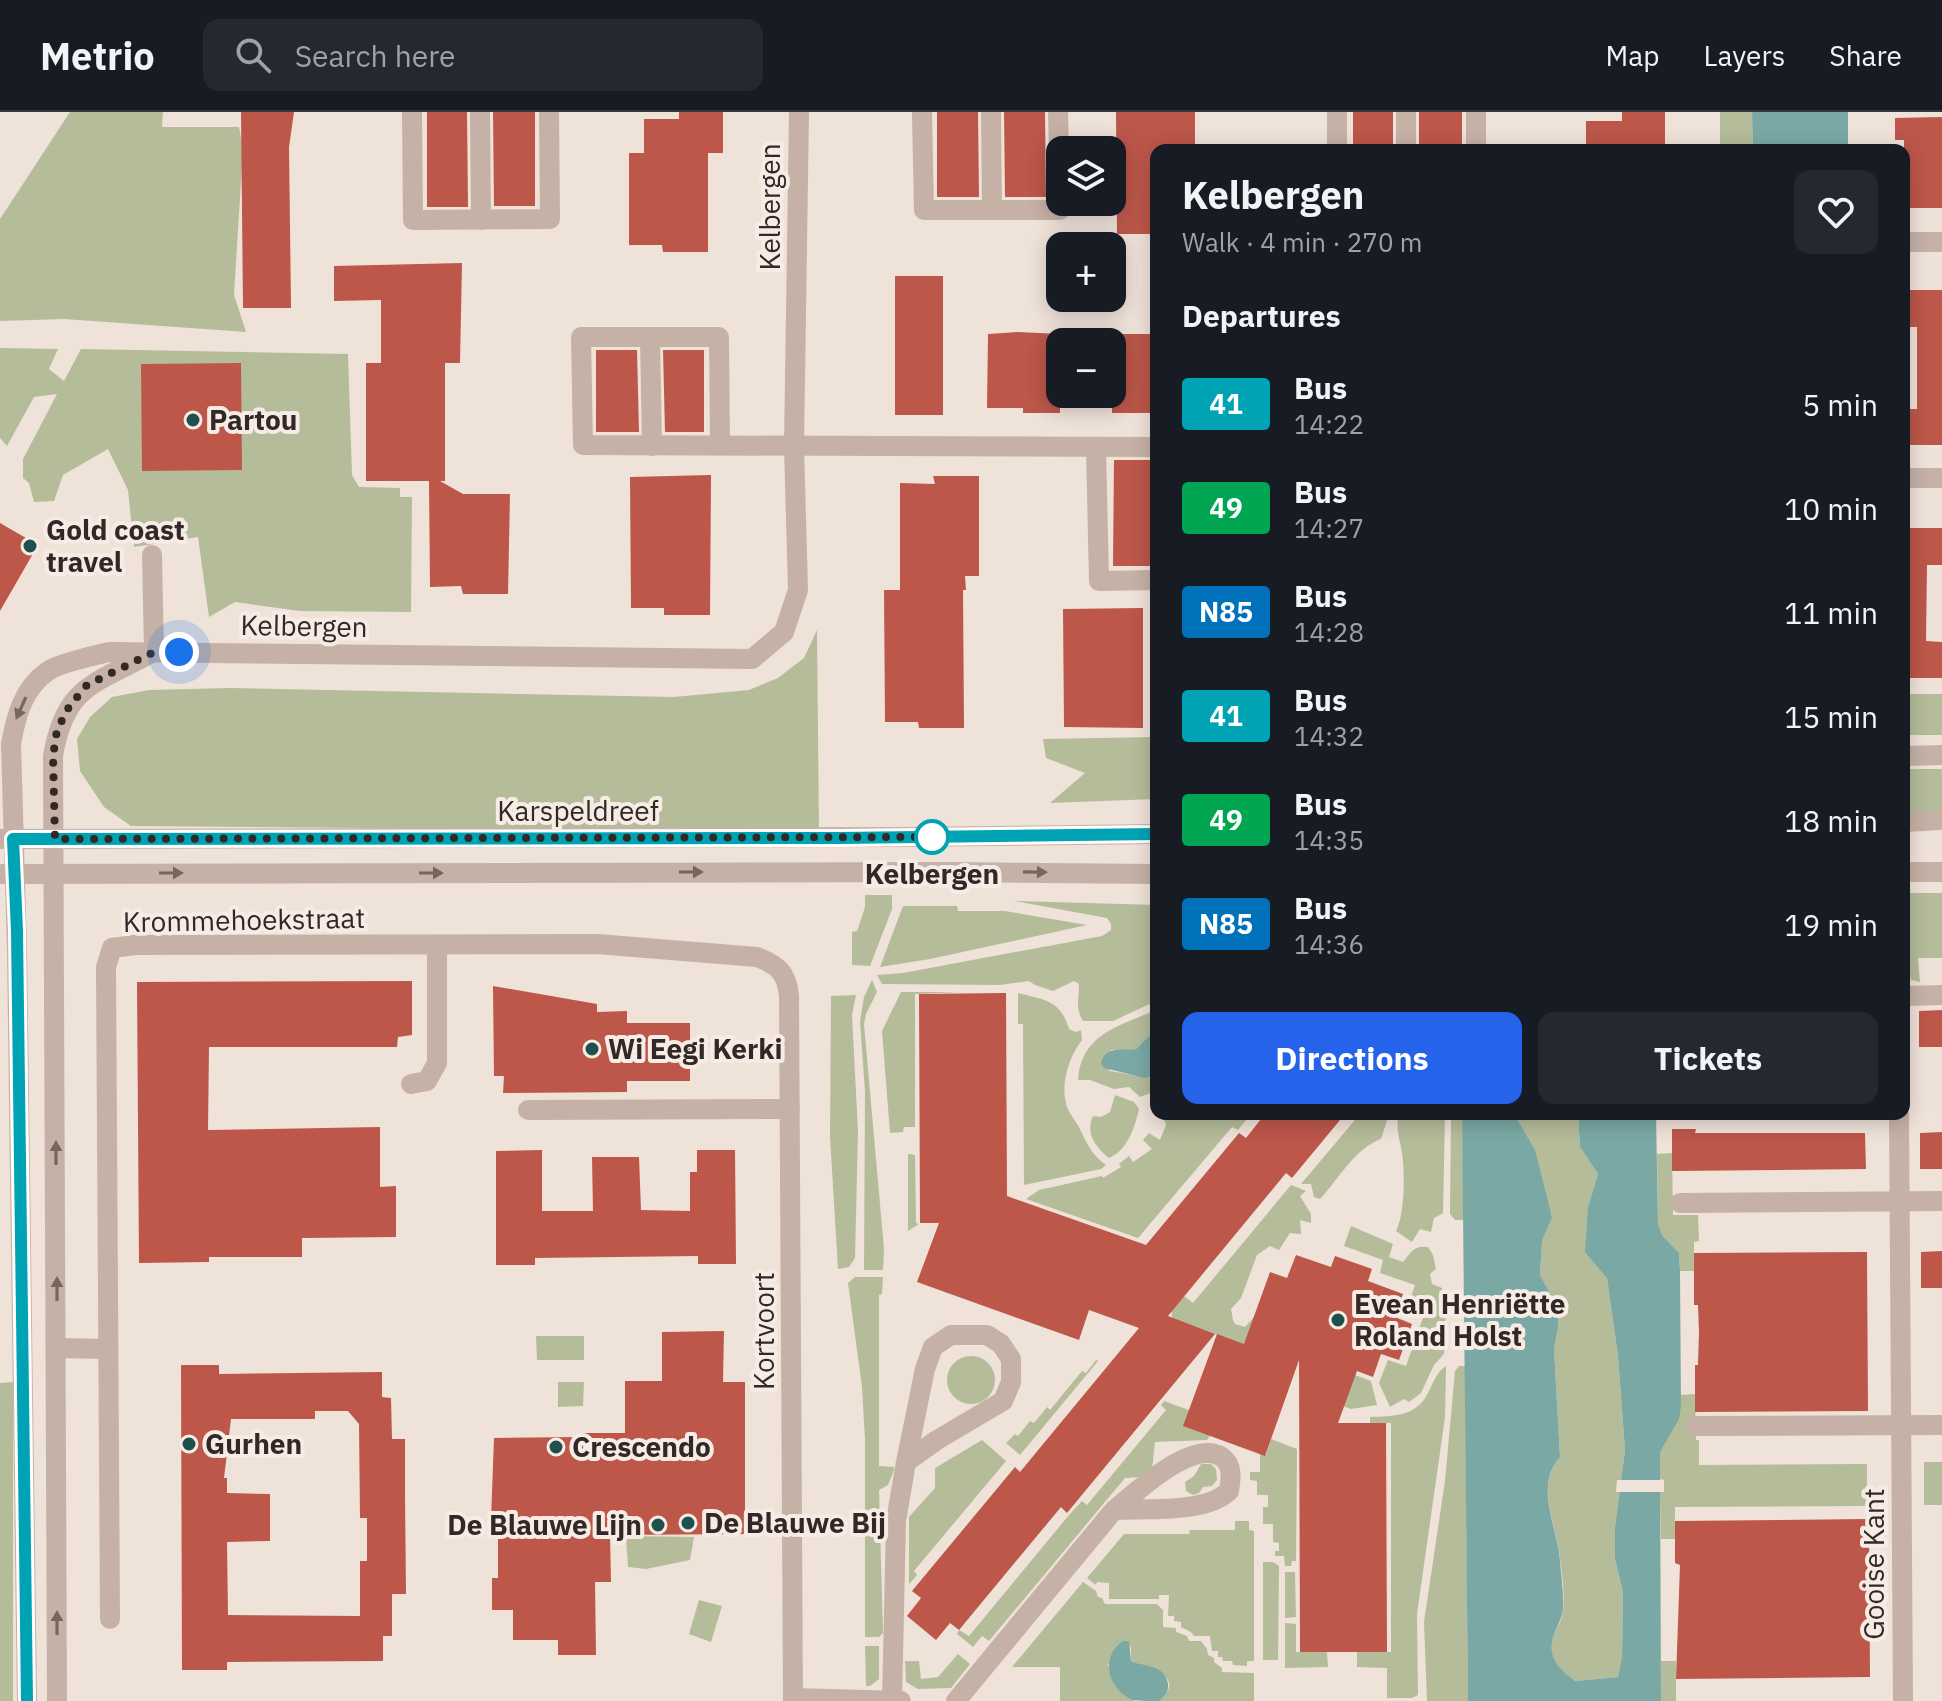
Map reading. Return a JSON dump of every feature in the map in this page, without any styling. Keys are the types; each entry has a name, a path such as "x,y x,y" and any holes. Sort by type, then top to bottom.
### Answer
{"street":[{"path":"412,112 413,220 550,219 549,112"},
{"path":"480,112 481,220"},
{"name":"Kelbergen","path":"27,1701 10,1221 6,839 11,744 17,712 32,687 49,669 109,652 752,659 784,632 798,590 794,447 799,112"},
{"path":"922,112 924,210 1046,210"},
{"path":"991,112 992,210"},
{"path":"1058,112 1059,136"},
{"path":"1337,112 1337,144"},
{"path":"1406,112 1406,144"},
{"path":"1476,112 1476,144"},
{"path":"1910,242 1942,242"},
{"path":"720,446 719,337 581,337 583,445 794,447 1150,447"},
{"path":"650,337 652,446"},
{"path":"1096,448 1099,581 1150,580"},
{"path":"1910,478 1942,478"},
{"path":"152,555 154,652"},
{"name":"Kelbergen","path":"57,1701 53,756 57,730 69,707 87,685 154,652"},
{"path":"1910,756 1942,755"},
{"path":"1910,822 1942,820"},
{"name":"Karspeldreef","path":"6,839 888,838 1150,834"},
{"path":"1910,872 1942,872"},
{"path":"7,874 1150,874"},
{"name":"Krommehoekstraat","path":"110,1619 106,967 112,948 135,945 597,944 757,957 776,964"},
{"path":"411,1084 427,1081 437,1063 437,945"},
{"name":"Kortvoort","path":"776,964 783,972 789,996 793,1700"},
{"path":"1910,996 1942,995"},
{"path":"528,1110 790,1109"},
{"name":"Gooise Kant","path":"1899,1120 1903,1701"},
{"path":"1680,1203 1942,1201"},
{"path":"892,1701 896,1521 906,1462 925,1369 933,1347 951,1335 987,1335 1001,1344 1011,1359 1011,1382 1003,1401 906,1462"},
{"path":"57,1348 106,1349"},
{"path":"1696,1426 1942,1425"},
{"path":"956,1701 1114,1510 1158,1475 1190,1455 1215,1454 1226,1459 1230,1468 1229,1491 1221,1498 1198,1506 1114,1510"},
{"path":"793,1700 901,1701"}],"green space":[{"path":"70,112 163,112 162,127 239,127 243,149 234,295 246,332 64,319 0,321 0,219"},
{"path":"1720,112 1752,112 1753,144 1720,144"},
{"path":"0,348 58,349 49,369 64,381 81,349 348,354 352,475 359,487 400,488 400,497 412,497 411,612 300,611 235,602 209,617 198,537 134,547 128,490 108,449 63,475 54,501 34,502 29,483 23,478 23,459 57,394 34,397 7,446 0,438"},
{"path":"817,630 819,832 131,826 104,807 80,771 77,739 90,717 112,697 149,690 230,688 674,697 749,690 778,678 804,658"},
{"path":"1910,694 1942,694 1942,735 1910,735"},
{"path":"1150,737 1150,799 1050,803 1085,773 1046,758 1043,739"},
{"path":"1910,769 1942,769 1942,813 1910,814"},
{"path":"1910,893 1942,893 1942,958 1918,958 1920,982 1911,980"},
{"path":"865,895 892,895 892,909 870,966 852,965 852,932 857,931 865,907"},
{"path":"1014,901 1150,905 1150,1004 1113,1021 1083,1021 1078,1007 1079,984 1074,981 1053,991 1029,981 1000,985 882,984 877,975 903,973 1102,936 1111,930 1107,918"},
{"path":"903,906 957,906 958,911 1005,911 1087,925 880,967"},
{"path":"872,980 877,992 864,1024 884,1249 883,1270 864,1270 865,1092 860,1021 864,997"},
{"path":"901,992 960,992 915,994 915,1127 904,1127 903,1132 890,1133 882,1031"},
{"path":"1018,993 1050,1002 1061,1012 1069,1029 1076,1032 1081,1030 1082,1040 1067,1072 1065,1099 1090,1149 1106,1165 1101,1169 1024,1185 1023,1024 1018,1024"},
{"path":"856,995 852,1015 858,1131 855,1258 849,1267 838,1269 830,1137 831,996"},
{"path":"1150,1013 1150,1035 1136,1049 1111,1050 1109,1071 1150,1076 1150,1093 1140,1097 1129,1087 1114,1089 1090,1080 1078,1080 1086,1052 1094,1042 1116,1027"},
{"path":"1115,1095 1134,1102 1139,1109 1125,1144 1109,1158 1093,1140 1090,1129 1093,1116 1101,1117 1110,1112"},
{"path":"1164,1120 1246,1120 1238,1130 1232,1127 1138,1238 1026,1199 1039,1190 1103,1178 1121,1167 1119,1164 1129,1156 1133,1162 1152,1149 1143,1140 1149,1133 1160,1140 1166,1125"},
{"path":"1355,1120 1387,1120 1381,1139 1355,1157 1320,1199 1314,1197 1311,1184 1301,1184"},
{"path":"1398,1120 1445,1120 1443,1213 1434,1218 1431,1232 1420,1229 1412,1242 1396,1231 1403,1204 1404,1182"},
{"path":"1451,1120 1462,1120 1464,1220 1455,1220 1450,1214"},
{"path":"1516,1120 1578,1120 1580,1147 1598,1174 1588,1207 1607,1278 1618,1356 1625,1450 1615,1527 1615,1559 1623,1592 1622,1658 1618,1677 1575,1681 1561,1669 1551,1648 1562,1617 1564,1599 1548,1492 1553,1468 1560,1457 1554,1349 1558,1307 1540,1275 1542,1241 1552,1216"},
{"path":"1672,1153 1673,1215 1698,1215 1699,1241 1694,1242 1694,1271 1680,1271 1679,1253 1662,1235 1658,1224 1657,1154"},
{"path":"908,1154 915,1155 916,1223 919,1224 908,1231"},
{"path":"1291,1185 1306,1191 1300,1196 1311,1214 1311,1223 1300,1220 1301,1234 1290,1233 1279,1250 1270,1246 1257,1255 1241,1298 1231,1309 1235,1324 1245,1327 1254,1317 1270,1354 1190,1325 1173,1331 1171,1303 1179,1292 1193,1303"},
{"path":"1351,1226 1393,1244 1389,1257 1403,1262 1419,1247 1428,1247 1433,1255 1436,1269 1430,1274 1432,1284 1442,1288 1441,1306 1446,1308 1442,1336 1444,1354 1434,1365 1421,1393 1409,1402 1404,1399 1390,1407 1379,1383 1388,1360 1406,1366 1424,1315 1407,1308 1415,1285 1380,1273 1383,1260 1344,1246"},
{"path":"855,1277 883,1277 882,1294 879,1295 879,1466 894,1467 894,1470 888,1485 879,1490 883,1633 879,1637 865,1637 865,1440 862,1387 848,1283"},
{"path":"536,1336 584,1336 584,1360 537,1360"},
{"path":"971,1356 988,1363 995,1380 988,1397 971,1404 954,1397 947,1380 954,1363"},
{"path":"1098,1361 1020,1455 1006,1443 1015,1434 1018,1436 1030,1421 1034,1423 1047,1407 1050,1410 1082,1371 1086,1373"},
{"path":"1446,1366 1445,1417 1417,1614 1418,1695 1412,1698 1387,1698 1387,1668 1357,1667 1357,1652 1391,1652 1391,1423 1370,1423 1370,1417 1403,1414 1417,1407"},
{"path":"1459,1366 1465,1366 1468,1701 1427,1701 1424,1622 1445,1481 1455,1371"},
{"path":"1336,1368 1371,1381 1377,1405 1351,1409 1317,1397"},
{"path":"13,1382 13,1701 0,1701 0,1383"},
{"path":"558,1382 584,1382 583,1406 558,1407"},
{"path":"1695,1394 1699,1465 1867,1464 1867,1506 1675,1507 1675,1539 1661,1539 1660,1492 1664,1492 1664,1480 1660,1479 1660,1451 1681,1406 1680,1395"},
{"path":"1164,1401 1189,1410 1210,1436 1207,1440 1155,1442 1152,1470 1143,1477 1125,1478 989,1641 982,1636 973,1647 957,1634 959,1630 969,1636 1069,1515 1082,1501 1087,1505 1166,1410 1161,1405"},
{"path":"1271,1439 1297,1449 1296,1561 1292,1561 1291,1566 1285,1566 1284,1556 1275,1556 1279,1543 1273,1542 1273,1524 1263,1524 1263,1507 1268,1507 1268,1495 1257,1495 1257,1481 1250,1480 1250,1472 1260,1472 1260,1453 1266,1455"},
{"path":"982,1440 1006,1461 914,1571 917,1575 909,1584 909,1517 935,1488 935,1468"},
{"path":"1924,1462 1942,1462 1942,1505 1924,1505"},
{"path":"1201,1464 1211,1464 1216,1469 1217,1480 1212,1486 1203,1487 1193,1495 1186,1491 1185,1482 1194,1476"},
{"path":"1235,1521 1249,1521 1249,1530 1254,1531 1254,1661 1247,1661 1247,1666 1223,1661 1222,1657 1218,1657 1218,1651 1212,1651 1210,1636 1194,1636 1181,1627 1181,1622 1174,1621 1174,1616 1168,1616 1169,1595 1159,1595 1159,1599 1109,1599 1109,1583 1097,1582 1096,1585 1087,1578 1124,1534 1235,1530"},
{"path":"626,1536 694,1537 690,1560 646,1569 628,1567"},
{"path":"1263,1562 1273,1562 1279,1566 1278,1660 1263,1660"},
{"path":"1285,1572 1295,1572 1296,1617 1285,1618"},
{"path":"1083,1582 1096,1591 1105,1604 1157,1604 1163,1610 1163,1627 1176,1628 1176,1632 1187,1636 1189,1641 1201,1641 1222,1672 1254,1673 1254,1701 1159,1701 1167,1692 1167,1678 1154,1669 1131,1661 1131,1646 1108,1664 1114,1684 1135,1701 1060,1701 1060,1667 1012,1667"},
{"path":"699,1600 722,1606 711,1642 689,1634"},
{"path":"1285,1623 1296,1624 1296,1652 1327,1652 1328,1667 1285,1668"},
{"path":"865,1646 879,1646 879,1679 870,1686 866,1686"},
{"path":"958,1654 970,1664 951,1688 918,1689 906,1682 905,1661 919,1661 921,1679 938,1677"},
{"path":"1661,1661 1676,1661 1676,1701 1661,1701"}],"water":[{"path":"1752,112 1848,112 1848,144 1753,144"},
{"path":"1150,1035 1150,1077 1104,1068 1101,1064 1110,1052 1136,1049"},
{"path":"1462,1120 1518,1120 1535,1150 1552,1217 1542,1241 1540,1275 1558,1307 1554,1349 1560,1457 1552,1468 1548,1493 1560,1560 1563,1604 1552,1646 1558,1665 1575,1681 1618,1677 1622,1657 1623,1592 1615,1559 1615,1527 1625,1450 1618,1356 1607,1278 1585,1252 1588,1207 1598,1174 1580,1147 1578,1120 1656,1120 1658,1224 1662,1235 1679,1253 1680,1271 1681,1406 1679,1419 1660,1452 1661,1701 1468,1701"},
{"path":"1123,1641 1129,1641 1131,1661 1153,1667 1166,1678 1168,1689 1159,1701 1133,1700 1124,1695 1113,1681 1109,1664 1111,1656"}],"pier":[{"path":"1462,1220 1464,1366 1460,1366 1458,1221"},
{"path":"1617,1480 1664,1480 1664,1492 1616,1492"}],"building":[{"path":"241,112 294,112 289,147 291,308 243,308"},
{"path":"427,112 467,112 468,207 427,207"},
{"path":"493,112 535,112 535,206 494,206"},
{"path":"679,112 723,112 723,153 708,153 708,252 663,252 662,245 629,245 629,153 644,153 644,119 679,119"},
{"path":"937,112 978,112 979,197 937,197"},
{"path":"1004,112 1045,112 1046,197 1005,197"},
{"path":"1116,112 1195,112 1195,144 1150,144 1150,234 1117,232 1117,216 1126,216 1126,136 1116,136"},
{"path":"1353,112 1393,112 1393,144 1353,144"},
{"path":"1419,112 1462,112 1462,144 1419,144"},
{"path":"1622,112 1665,112 1665,144 1586,144 1586,121 1622,121"},
{"path":"1942,117 1942,208 1910,208 1910,144 1895,140 1895,118"},
{"path":"462,263 460,363 445,363 445,481 440,481 463,494 510,494 508,594 463,594 461,586 430,587 429,481 366,481 366,363 381,363 381,300 334,301 334,266"},
{"path":"895,276 943,276 943,415 895,415"},
{"path":"1910,290 1942,290 1942,445 1910,445 1910,409 1917,409 1917,327 1910,327"},
{"path":"1046,333 1046,408 1060,408 1060,413 1023,413 1023,408 987,408 988,334"},
{"path":"1126,334 1150,334 1150,413 1112,413 1112,408 1126,408"},
{"path":"596,350 637,350 639,432 596,432"},
{"path":"663,350 704,350 704,432 665,432"},
{"path":"241,363 242,470 142,471 141,364"},
{"path":"1114,460 1150,460 1150,566 1113,566"},
{"path":"711,475 710,615 664,615 664,608 631,608 630,477"},
{"path":"933,476 979,476 979,576 965,576 966,590 963,590 964,728 919,728 918,722 885,722 884,590 900,590 900,483 935,484"},
{"path":"0,523 38,545 0,611"},
{"path":"1910,528 1942,528 1942,565 1927,565 1926,641 1942,642 1942,678 1910,678"},
{"path":"1143,608 1143,728 1064,727 1063,609"},
{"path":"412,981 412,1035 398,1037 397,1047 209,1047 208,1130 380,1127 380,1187 396,1186 396,1237 302,1238 302,1257 209,1257 209,1262 139,1263 137,982"},
{"name":"Wi Eegi Kerki","path":"493,986 597,1004 597,1012 627,1011 627,1023 690,1023 690,1081 627,1081 627,1092 503,1093 504,1076 494,1076"},
{"name":"Evean Henriëtte Roland Holst","path":"1006,993 1007,1196 1146,1245 1239,1133 1246,1138 1260,1120 1340,1120 1292,1178 1286,1173 1168,1316 1215,1334 1067,1513 1061,1507 959,1630 950,1623 936,1640 907,1616 921,1598 912,1591 1015,1467 1020,1472 1139,1328 1089,1310 1079,1340 917,1282 939,1223 920,1223 919,994"},
{"path":"1942,1010 1942,1047 1919,1047 1919,1011"},
{"path":"1672,1129 1696,1129 1695,1133 1865,1133 1866,1169 1672,1171"},
{"path":"1942,1132 1942,1169 1920,1169 1920,1133"},
{"path":"542,1150 542,1211 593,1211 592,1157 639,1157 641,1210 690,1211 690,1172 697,1172 697,1150 735,1150 736,1264 698,1264 698,1256 535,1258 535,1265 496,1265 496,1151"},
{"path":"1942,1251 1942,1288 1921,1288 1921,1252"},
{"path":"1867,1252 1868,1411 1695,1412 1699,1332 1698,1305 1694,1305 1694,1253"},
{"path":"1296,1255 1331,1267 1335,1256 1372,1269 1368,1281 1403,1294 1395,1317 1412,1324 1399,1360 1381,1354 1373,1377 1357,1371 1338,1423 1386,1423 1387,1652 1300,1652 1299,1360 1265,1456 1183,1426 1217,1334 1244,1344 1270,1272 1287,1278"},
{"path":"724,1331 723,1382 745,1382 745,1534 610,1535 611,1582 595,1582 596,1655 558,1655 558,1640 513,1640 513,1610 492,1610 492,1578 498,1578 498,1520 491,1520 494,1438 625,1433 625,1381 662,1381 662,1332"},
{"path":"181,1365 219,1365 219,1374 382,1372 382,1397 391,1398 392,1439 405,1439 406,1594 392,1594 392,1636 383,1636 383,1661 227,1662 227,1670 182,1670","holes":["315,1411 348,1411 359,1424 360,1518 367,1518 367,1561 360,1561 360,1616 228,1615 227,1542 270,1541 270,1494 227,1493 227,1478 224,1478 231,1419 315,1419"]},
{"path":"1869,1519 1870,1677 1676,1679 1680,1565 1675,1563 1675,1521"}],"bus line":[{"name":"41","path":"27,1701 17,931 13,839 840,838 1150,834"}],"place":[{"name":"Partou","path":"193,420"},
{"name":"Gold coast travel","path":"30,546"},
{"name":"Kelbergen","path":"932,837"},
{"name":"Wi Eegi Kerki","path":"592,1049"},
{"name":"Evean Henriëtte Roland Holst","path":"1338,1320"},
{"name":"Gurhen","path":"189,1444"},
{"name":"Crescendo","path":"556,1447"},
{"name":"De Blauwe Bij","path":"688,1523"},
{"name":"De Blauwe Lijn","path":"658,1525"}],"route":[{"path":"179,652 154,652 87,685 69,707 57,730 53,756 55,839 935,837 932,837"}]}
